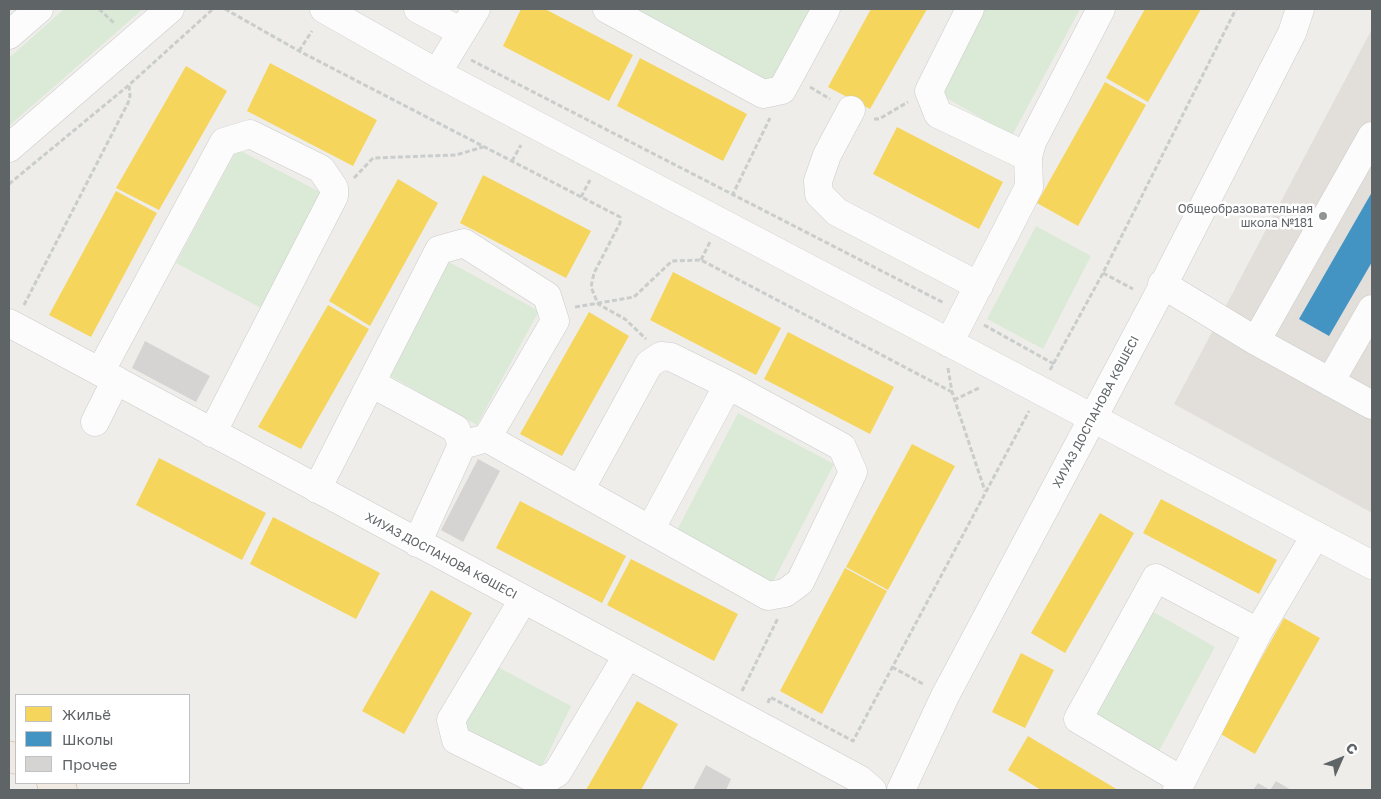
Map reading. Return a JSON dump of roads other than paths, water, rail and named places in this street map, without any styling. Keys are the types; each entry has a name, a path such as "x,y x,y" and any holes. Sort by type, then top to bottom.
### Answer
{"street":[{"path":"9,35 39,9"},
{"path":"9,148 170,9"},
{"path":"324,9 437,73 949,343 1093,416 1372,565"},
{"path":"418,9 457,41"},
{"path":"437,73 476,9"},
{"path":"607,9 763,94 782,90 826,9"},
{"path":"970,9 929,91 938,114 1028,158"},
{"path":"949,343 1029,188 1028,158 1032,142 1101,9"},
{"name":"ХИУАЗ ДОСПАНОВА КӨШЕСІ","path":"901,790 945,696 1162,284 1296,21 1311,9"},
{"path":"851,110 827,155 818,181 819,194 837,212 979,286"},
{"path":"95,422 108,376 224,142 250,134 321,169 334,188 334,196 212,432"},
{"path":"1256,341 1372,136"},
{"path":"317,489 439,250 464,243 548,296 555,321 475,442 417,543"},
{"path":"1162,284 1256,341 1372,405"},
{"path":"1330,382 1372,309"},
{"name":"ХИУАЗ ДОСПАНОВА КӨШЕСІ","path":"11,324 859,779 872,790"},
{"path":"371,383 456,428 475,442 580,490 768,596 785,594 800,582 853,472 842,447 728,384 671,357 661,356 649,364 580,490"},
{"path":"650,530 728,384"},
{"path":"1258,632 1156,578 1078,719 1179,785 1258,632 1316,536"},
{"path":"523,600 451,720 456,740 541,782 557,773 627,656"}],"place":[{"name":"Общеобразовательная школа №181","path":"1323,216"}]}
